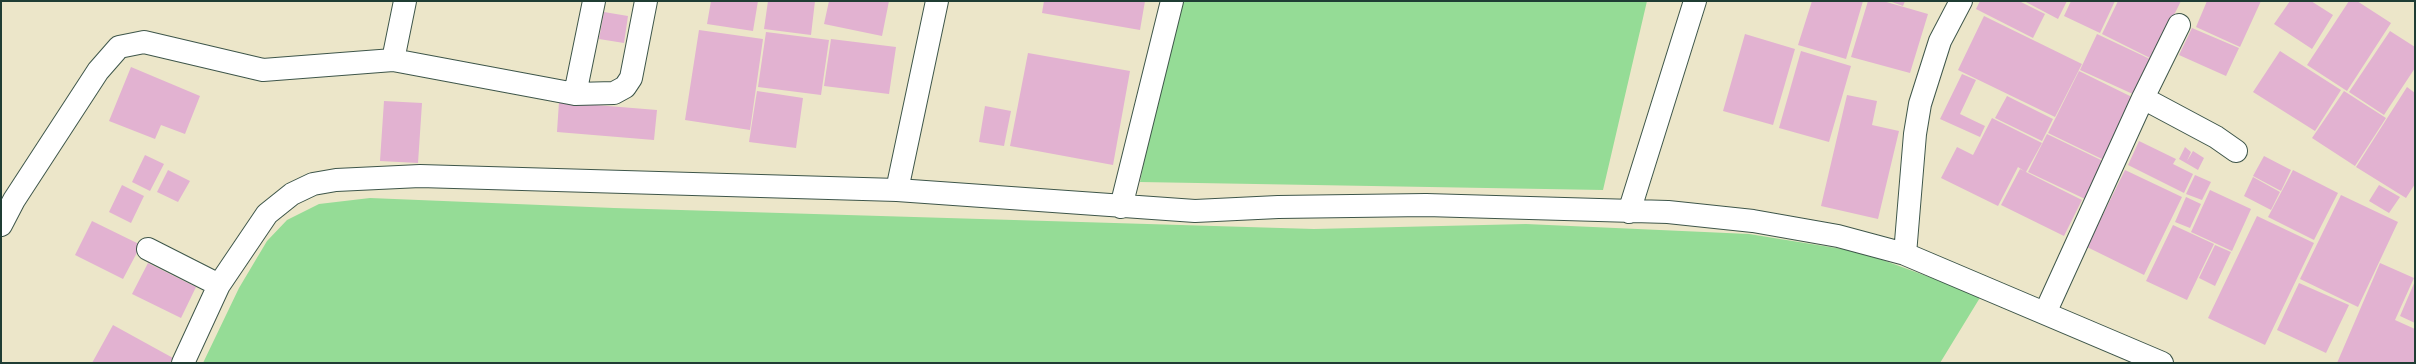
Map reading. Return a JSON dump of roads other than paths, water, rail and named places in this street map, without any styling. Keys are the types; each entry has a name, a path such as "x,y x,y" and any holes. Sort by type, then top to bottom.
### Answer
{"street":[{"path":"393,60 405,1"},
{"path":"575,94 594,1"},
{"path":"1,225 14,200 98,71 119,47 144,42 263,70 393,60 575,94 614,93 626,87 631,78 646,1"},
{"path":"897,190 937,1"},
{"path":"1121,207 1172,1"},
{"path":"1629,212 1695,1"},
{"path":"1905,254 1915,134 1920,104 1940,41 1962,1"},
{"path":"2045,313 2143,98 2180,25"},
{"path":"2143,98 2216,137 2236,151"},
{"path":"183,363 219,285 267,214 292,194 314,184 336,180 420,176 897,190 1121,207 1195,211 1278,206 1426,205 1668,212 1753,221 1838,236 1905,254 2045,313 2132,357 2162,363"},
{"path":"148,249 219,285"}]}
